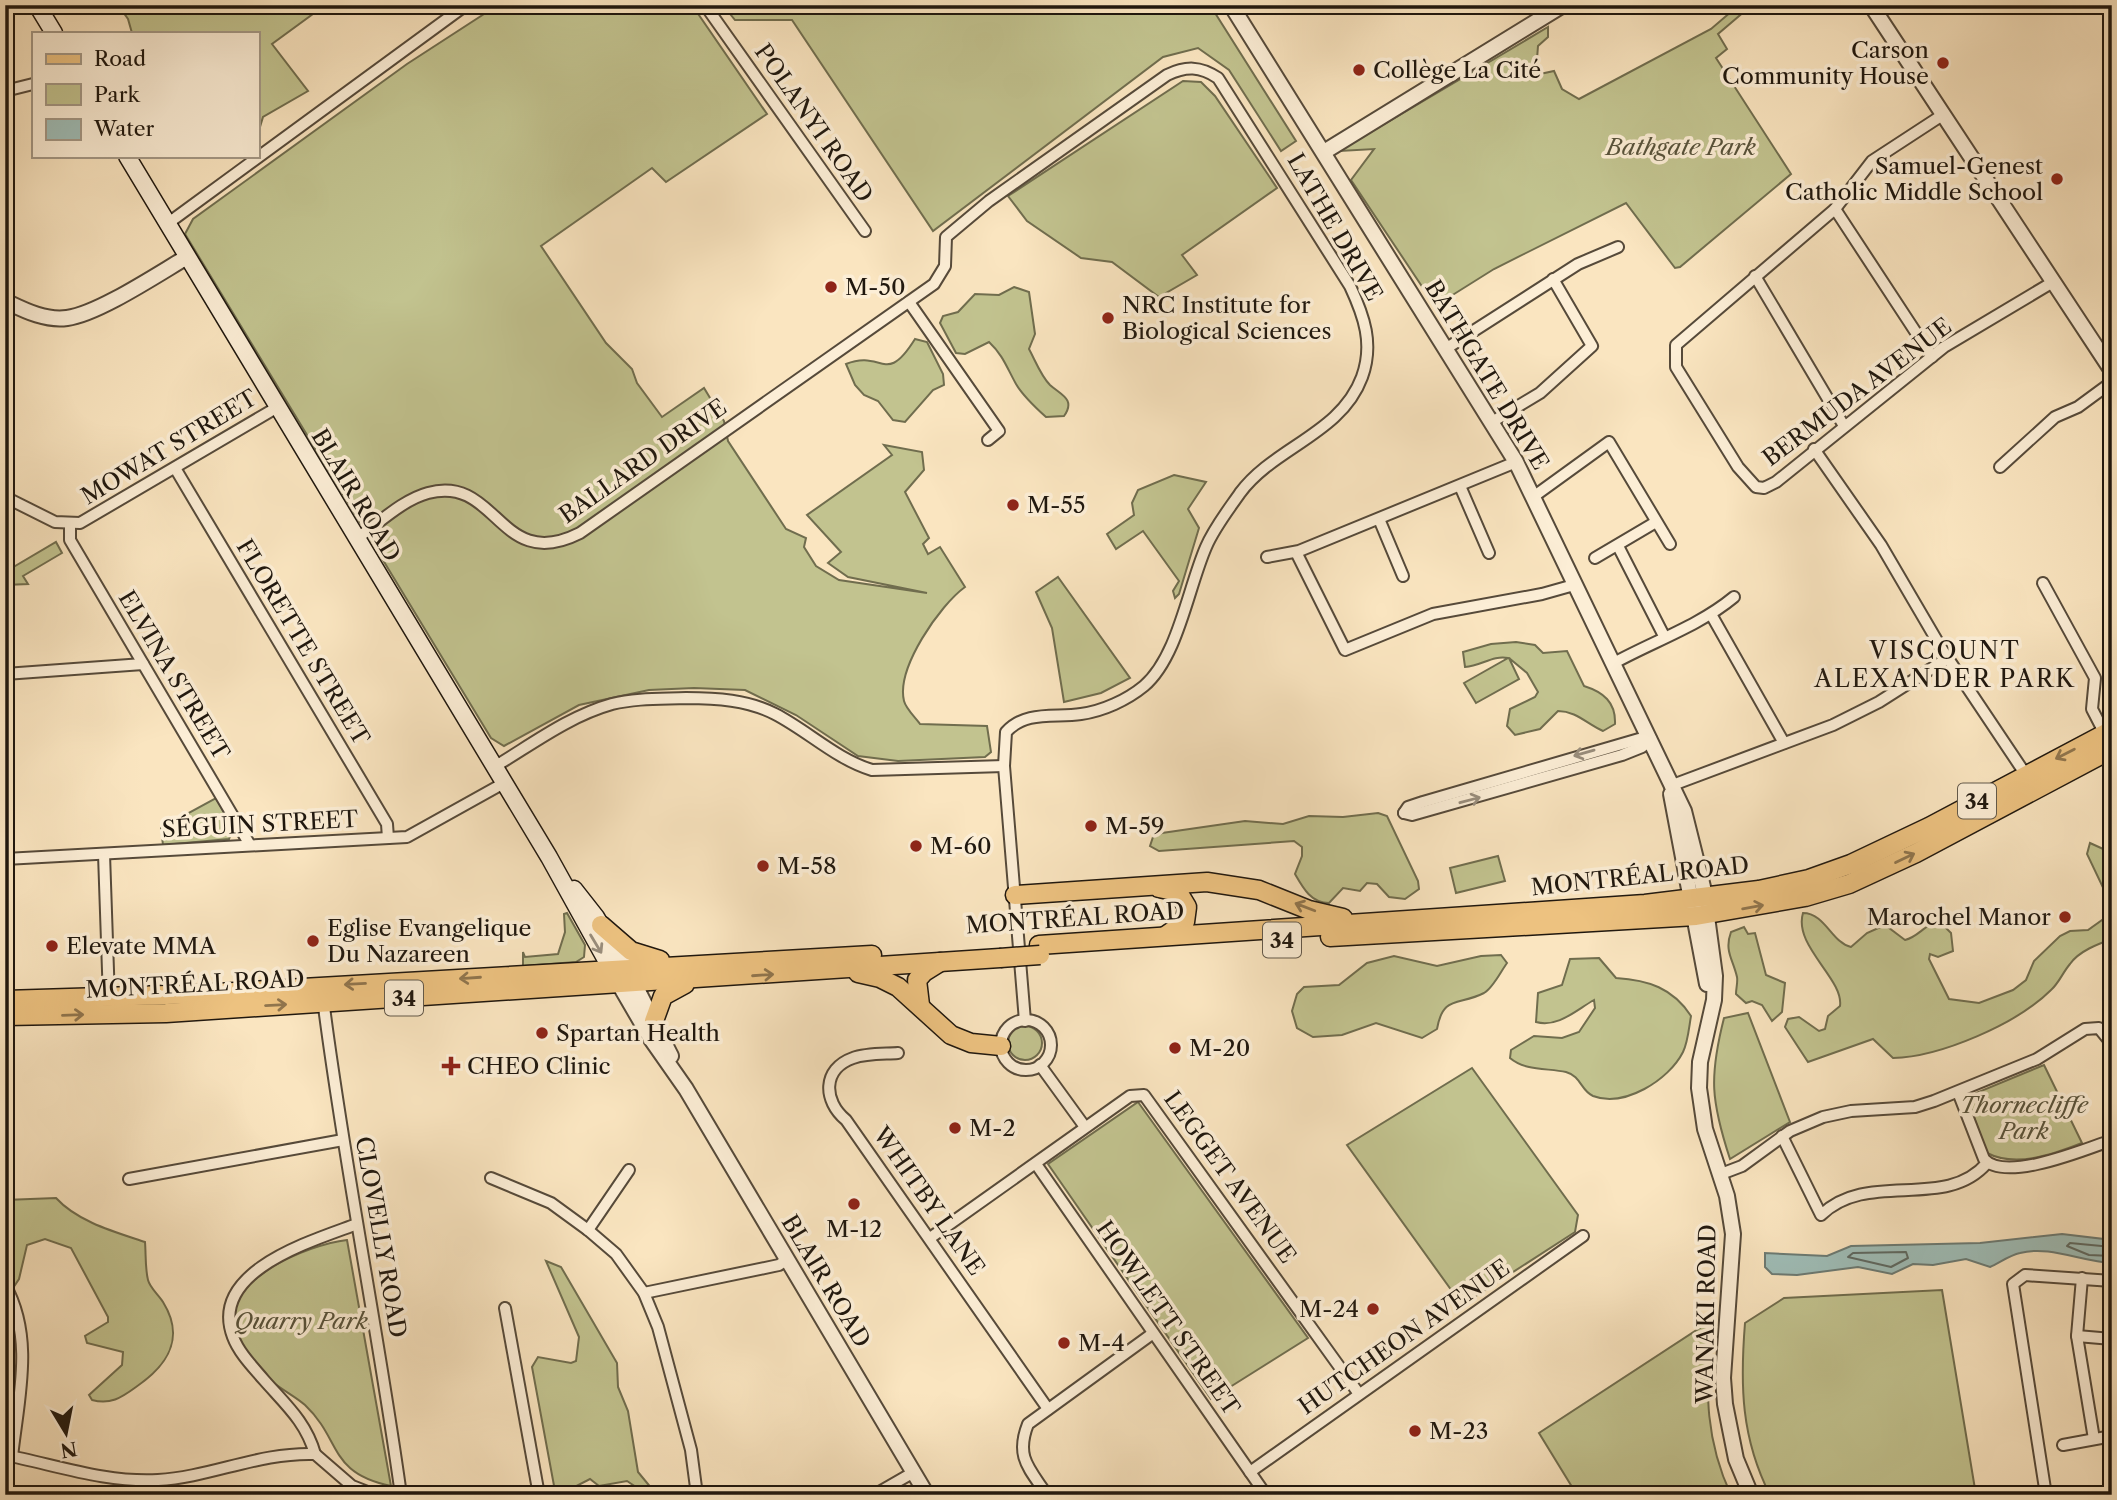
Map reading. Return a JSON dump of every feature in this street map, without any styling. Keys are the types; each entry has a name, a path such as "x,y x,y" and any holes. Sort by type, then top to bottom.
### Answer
{"main road":[{"path":"37,5 53,32"},
{"name":"BLAIR ROAD","path":"128,158 276,408 622,976"},
{"name":"MONTRÉAL ROAD","path":"5,1016 109,1005 699,972 1797,899 1855,872 1933,844 2030,782 2110,740"},
{"name":"BLAIR ROAD","path":"549,857 601,925 622,976"},
{"path":"1015,895 1153,887 1188,882 1227,884 1259,890 1321,913 1371,922"},
{"path":"1153,887 1178,892 1187,907 1187,918 1162,937"},
{"name":"MONTRÉAL ROAD","path":"1040,950 1162,937 1371,922 1701,907"},
{"path":"601,925 618,943 636,954 699,972"},
{"name":"MONTRÉAL ROAD","path":"699,972 834,969 940,962 1001,952"},
{"path":"920,1005 916,990 918,979 940,962"},
{"path":"834,969 886,981 920,1005 934,1023 951,1035 971,1043 1001,1046"},
{"path":"654,1021 663,996 699,972"},
{"name":"MONTRÉAL ROAD","path":"5,1000 109,1005"}],"street":[{"path":"259,156 466,5"},
{"name":"POLANYI ROAD","path":"705,5 864,231"},
{"name":"BATHGATE DRIVE","path":"1231,5 1516,462 1651,739 1670,786 1673,814 1701,907"},
{"path":"1324,152 1563,5"},
{"path":"1871,5 2112,371"},
{"name":"LATHE DRIVE","path":"909,302 942,275 946,237 980,207 1167,75 1198,68 1208,71 1226,86 1350,286 1363,314 1368,335 1367,356 1353,397 1340,414 1256,476 1242,491 1207,545 1165,659 1147,683 1100,710 1079,715 1035,717 1012,726 1005,738 1004,766"},
{"path":"5,90 32,84"},
{"path":"1844,426 1755,276 1835,209 1872,161 1944,114"},
{"path":"167,223 256,158"},
{"path":"1835,209 1932,357"},
{"path":"1447,348 1553,279 1618,247"},
{"path":"5,301 46,317 67,318 88,312 187,257"},
{"name":"BERMUDA AVENUE","path":"1755,276 1687,333 1676,345 1674,354 1676,367 1738,467 1756,487 1763,488 1776,482 1932,357 2053,282"},
{"path":"1492,422 1540,393 1591,346 1553,279"},
{"path":"909,302 999,431 988,440"},
{"name":"BALLARD DRIVE","path":"356,538 412,500 443,490 462,493 481,502 512,533 530,542 562,542 601,519 909,302"},
{"path":"2000,467 2055,416 2078,407 2112,382"},
{"name":"MOWAT STREET","path":"5,497 55,522 69,524 90,519 276,408"},
{"path":"1533,497 1609,443 1670,544"},
{"path":"1814,449 1881,545 1948,658 2030,782"},
{"path":"1267,557 1296,552 1516,462"},
{"name":"FLORETTE STREET","path":"175,468 387,824 388,838"},
{"path":"1460,486 1489,553"},
{"path":"1379,519 1403,576"},
{"path":"1595,558 1656,522"},
{"name":"ELVINA STREET","path":"69,524 70,540 250,845"},
{"path":"1618,546 1664,636"},
{"path":"1296,552 1345,650 1433,614 1542,594 1574,585"},
{"path":"2043,583 2095,678 2092,709 2110,740"},
{"path":"1614,663 1664,636 1712,616 1734,597"},
{"path":"1712,616 1784,743"},
{"path":"1670,786 1833,725 1879,702 1948,658"},
{"path":"5,674 143,664"},
{"path":"494,767 581,716 611,704 633,700 714,698 755,706 775,714 853,763 872,769 1004,766 1025,1021"},
{"path":"1639,738 1651,739 1642,747 1622,755 1491,795 1412,815 1404,813 1408,807 1578,754 1639,738"},
{"name":"SÉGUIN STREET","path":"5,859 388,838 417,834 504,783"},
{"path":"104,854 109,1005"},
{"name":"WANAKI ROAD","path":"1701,907 1710,1010 1700,1062 1699,1088 1705,1129 1721,1174 1731,1214 1733,1248 1724,1391 1736,1458 1751,1495"},
{"name":"BLAIR ROAD","path":"622,976 654,1021 686,1089"},
{"name":"BLAIR ROAD","path":"622,976 651,1039 686,1089 927,1495"},
{"name":"CLOVELLY ROAD","path":"322,994 401,1495"},
{"path":"1025,1021 1043,1027 1050,1038 1050,1052 1040,1065 1028,1070 1017,1068 1006,1060 1001,1046 1007,1030 1025,1021"},
{"path":"1721,1174 1742,1166 1782,1136 1836,1112 1915,1107 2037,1059 2085,1028 2099,1028 2112,1044"},
{"name":"WHITBY LANE","path":"898,1053 853,1058 836,1069 828,1088 833,1109 846,1120 1048,1409"},
{"path":"1040,1065 1085,1127"},
{"path":"1958,1092 1987,1163"},
{"name":"LEGGET AVENUE","path":"930,1238 1130,1096 1144,1095 1359,1394"},
{"path":"1782,1136 1821,1215 1842,1200 1862,1193 1962,1184 1987,1163 2036,1165 2112,1140"},
{"path":"129,1179 343,1140"},
{"name":"HOWLETT STREET","path":"1036,1164 1266,1495"},
{"path":"588,1230 629,1170"},
{"path":"491,1178 551,1203 588,1230 616,1254 644,1293 658,1327 691,1450 697,1495"},
{"path":"357,1224 263,1265 240,1284 229,1306 233,1336 240,1352 300,1418 315,1454 352,1486 376,1495"},
{"name":"HUTCHEON AVENUE","path":"1250,1472 1583,1236"},
{"path":"644,1293 779,1265 786,1260"},
{"path":"2046,1495 2013,1284 2025,1275 2112,1282"},
{"path":"2082,1278 2077,1336 2094,1439"},
{"path":"5,1285 22,1327 23,1348 9,1456 113,1479 156,1480 176,1478 250,1459 315,1454"},
{"path":"505,1308 539,1495"},
{"path":"1047,1495 1026,1463 1020,1444 1028,1424 1152,1334"},
{"path":"2077,1336 2112,1339"},
{"path":"2063,1445 2112,1436"},
{"path":"874,1495 914,1472"}],"green space":[{"path":"118,5 313,5 317,11 272,44 308,91 263,117 259,130 259,32 132,32 128,19"},
{"path":"498,5 692,5 767,114 666,182 652,168 541,246 606,343 632,369 637,383 662,417 704,388 724,421 728,441 786,529 806,538 804,547 816,566 839,580 927,593 848,577 828,563 841,552 807,515 892,455 884,445 922,452 924,470 905,492 929,538 923,544 928,554 940,547 965,587 944,608 922,638 907,672 903,687 904,701 920,724 987,726 991,752 985,757 898,761 858,756 796,715 745,690 694,688 649,690 579,705 504,746 491,738 185,234 193,219 407,64"},
{"path":"723,5 1210,5 1296,141 1281,151 1229,70 1198,48 1163,57 933,231 792,20 735,20"},
{"name":"Bathgate Park","path":"1739,5 1752,5 1718,34 1727,49 1716,58 1791,174 1680,267 1675,268 1626,203 1494,269 1435,306 1351,180 1374,149 1339,151 1548,27 1548,37 1538,46 1537,59 1522,78 1554,71 1562,89 1579,99 1711,29"},
{"path":"1183,81 1201,82 1215,96 1277,188 1182,255 1197,275 1159,297 1112,262 1081,258 1027,221 1008,196"},
{"path":"1014,287 1029,292 1035,334 1029,349 1050,385 1068,401 1064,416 1046,417 1034,406 989,342 965,354 956,353 940,323 943,316 958,312 975,294 999,295"},
{"path":"915,339 927,342 943,374 944,385 933,390 905,422 893,420 878,401 864,395 855,385 846,364 868,361 890,364 905,353"},
{"path":"1174,475 1206,482 1188,509 1199,528 1179,594 1175,598 1173,591 1179,581 1143,531 1116,549 1107,534 1134,515 1132,503 1138,490"},
{"path":"56,542 62,553 23,576 28,584 5,585 5,572"},
{"path":"1058,577 1130,678 1101,693 1064,702 1052,628 1036,592"},
{"path":"1516,642 1535,645 1543,653 1567,651 1584,686 1597,691 1611,704 1615,724 1603,731 1576,715 1558,711 1540,729 1515,735 1507,726 1510,709 1535,697 1538,692 1527,673 1509,658 1519,679 1476,703 1464,683 1508,658 1497,658 1465,667 1463,652 1491,644"},
{"path":"216,798 233,828 229,839 163,845 161,828"},
{"path":"1378,813 1387,816 1418,881 1419,889 1405,899 1389,897 1377,884 1367,883 1360,891 1343,888 1329,903 1312,898 1295,874 1302,856 1302,847 1294,841 1159,851 1150,846 1153,837 1162,833 1245,821 1283,824 1309,816 1343,817"},
{"path":"2090,843 2112,853 2112,939 2078,955 2054,987 2036,1003 2019,1015 1977,1036 1933,1052 1893,1058 1873,1039 1808,1062 1785,1027 1788,1019 1799,1017 1819,1031 1825,1029 1828,1016 1840,1006 1834,985 1805,938 1803,913 1817,918 1839,940 1851,947 1867,933 1885,925 1905,940 1940,922 1951,933 1953,951 1938,957 1930,954 1929,959 1949,999 1979,1003 2013,990 2026,980 2034,961 2060,936 2070,931 2088,930 2109,915 2108,898 2087,854"},
{"path":"1498,856 1505,881 1456,893 1450,868"},
{"path":"567,913 585,945 584,957 576,962 523,966 523,952 525,957 558,954 565,932 564,914"},
{"path":"1744,927 1748,934 1755,933 1766,975 1785,983 1782,1012 1772,1021 1762,1005 1752,1001 1746,1003 1736,994 1737,979 1729,950 1729,939 1731,932"},
{"path":"1501,955 1507,963 1491,987 1475,997 1448,1006 1443,1011 1437,1029 1422,1038 1376,1023 1342,1035 1313,1037 1297,1028 1292,1011 1297,994 1304,987 1339,985 1367,963 1394,956 1437,966 1481,956"},
{"path":"1599,958 1616,978 1639,981 1668,992 1691,1016 1686,1044 1676,1062 1657,1081 1631,1095 1618,1098 1593,1096 1571,1074 1530,1067 1510,1058 1511,1050 1534,1036 1562,1038 1579,1032 1595,1008 1594,1000 1559,1020 1536,1022 1538,993 1562,985 1570,959"},
{"path":"1748,1013 1790,1122 1730,1159 1719,1121 1714,1073 1724,1018"},
{"path":"1025,1026 1037,1031 1042,1043 1037,1055 1025,1060 1013,1055 1008,1043 1013,1031"},
{"name":"Thornecliffe Park","path":"2044,1065 2082,1143 2035,1158 2010,1159 1987,1153 1968,1101 1976,1093"},
{"path":"1472,1068 1578,1215 1575,1232 1462,1305 1347,1145"},
{"path":"1138,1102 1308,1338 1211,1399 1048,1164"},
{"path":"56,1198 86,1220 145,1242 148,1280 170,1315 173,1340 164,1361 147,1379 115,1400 92,1400 89,1395 122,1365 123,1352 87,1343 85,1336 108,1322 108,1317 71,1248 45,1239 27,1245 19,1279 5,1300 5,1200"},
{"name":"Quarry Park","path":"347,1240 391,1486 356,1473 346,1464 317,1418 305,1405 263,1373 247,1353 236,1332 234,1314 240,1297 253,1282 290,1257"},
{"path":"546,1261 561,1267 617,1363 618,1387 628,1411 638,1472 652,1489 680,1492 680,1495 648,1495 627,1481 599,1486 590,1479 561,1494 555,1491 532,1367 538,1357 571,1363 576,1361 579,1337"},
{"path":"1942,1290 1976,1495 1770,1495 1760,1474 1748,1432 1743,1390 1745,1323 1784,1298"},
{"path":"1709,1322 1708,1389 1711,1431 1715,1452 1731,1495 1577,1495 1539,1433"}],"water":[{"path":"2062,1234 2112,1240 2112,1263 2054,1252 2031,1251 2012,1255 1990,1267 1966,1259 1933,1265 1913,1264 1892,1274 1858,1267 1797,1275 1772,1274 1765,1267 1765,1253 1827,1256 1851,1246 1980,1243"}],"place":[{"name":"Carson Community House","path":"1943,63"},
{"name":"Collège La Cité","path":"1359,70"},
{"name":"Samuel-Genest Catholic Middle School","path":"2057,179"},
{"name":"M-50","path":"831,287"},
{"name":"NRC Institute for Biological Sciences","path":"1108,318"},
{"name":"M-55","path":"1013,505"},
{"name":"M-59","path":"1091,826"},
{"name":"M-60","path":"916,846"},
{"name":"M-58","path":"763,866"},
{"name":"Marochel Manor","path":"2065,917"},
{"name":"Eglise Evangelique Du Nazareen","path":"313,941"},
{"name":"Elevate MMA","path":"52,946"},
{"name":"Spartan Health","path":"542,1033"},
{"name":"M-20","path":"1175,1048"},
{"name":"CHEO Clinic","path":"451,1066"},
{"name":"M-2","path":"955,1128"},
{"name":"M-12","path":"854,1204"},
{"name":"M-24","path":"1373,1309"},
{"name":"M-4","path":"1064,1343"},
{"name":"M-23","path":"1415,1431"}],"district":[{"name":"VISCOUNT ALEXANDER PARK","path":"1945,664"}]}
